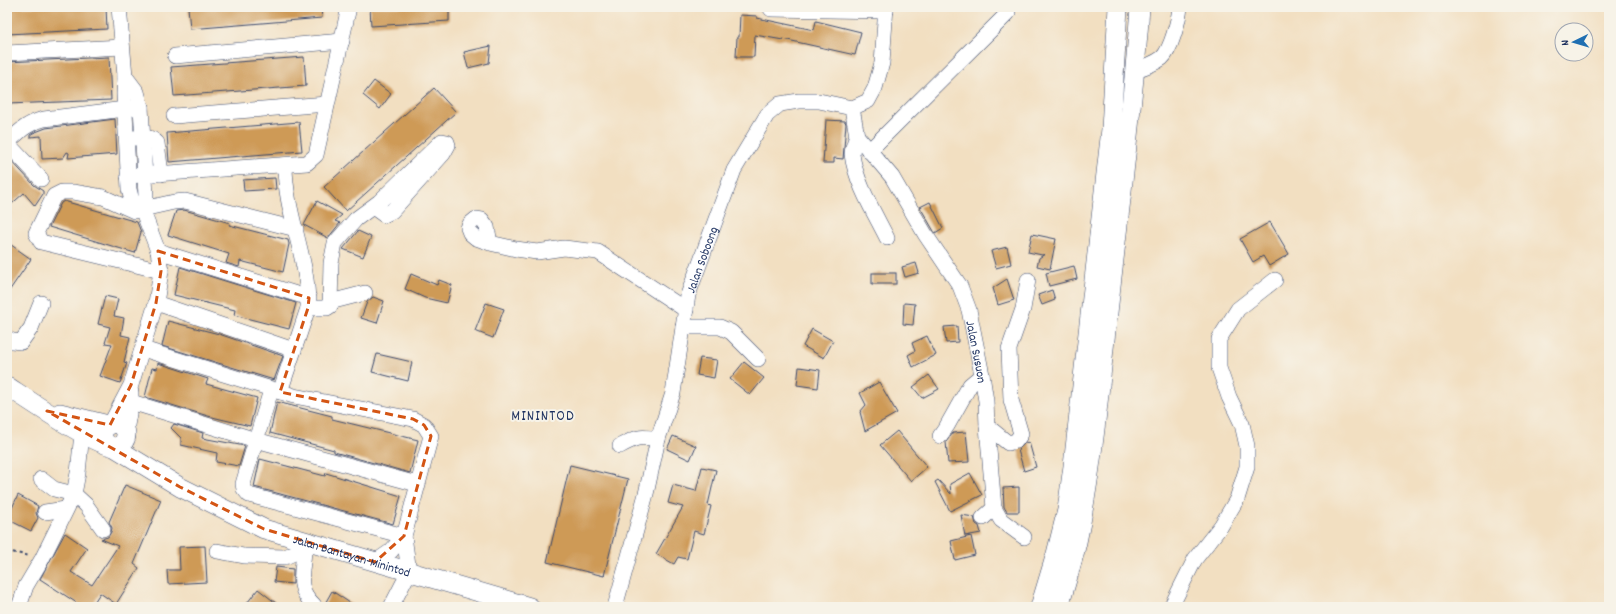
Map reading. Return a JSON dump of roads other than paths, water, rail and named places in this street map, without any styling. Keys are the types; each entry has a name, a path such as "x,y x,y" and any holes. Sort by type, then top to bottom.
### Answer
{"main road":[{"path":"1040,607 1056,554 1067,510 1073,466 1089,333 1110,129 1118,7"},
{"path":"1059,607 1077,543 1097,417 1136,70 1140,7"},
{"name":"Jalan Bantayan-Minintod","path":"7,386 82,433 115,434"},
{"name":"Jalan Bantayan-Minintod","path":"47,411 115,434 180,487 264,529 309,547 375,562 487,593 530,607"}],"street":[{"path":"115,434 132,385 156,303 161,271 158,250 142,209 132,201 128,176 127,139 137,92 125,76 120,7"},
{"path":"128,176 307,163 316,155 349,7"},
{"path":"1136,70 1151,65 1163,56 1179,20 1180,7"},
{"path":"771,9 886,9 882,63 875,88 868,101 852,108"},
{"path":"869,151 1008,13"},
{"path":"175,56 342,40"},
{"path":"7,53 122,47"},
{"name":"Jalan Soboong","path":"619,606 658,439 673,393 688,295 734,170 767,115 780,104 799,101 819,102 852,108"},
{"path":"174,116 327,104"},
{"path":"133,108 143,137 146,196 142,209"},
{"path":"41,179 7,143 23,128 32,122 44,119 133,108"},
{"name":"Jalan Susuon","path":"852,108 857,136 892,177 925,234 960,286 969,310 982,375 987,426 1008,443 1016,442 1021,434 1011,400 1009,349 1023,309 1028,280"},
{"path":"857,136 852,152 855,165 865,194 887,238"},
{"path":"127,139 143,137 153,139 157,143 161,174"},
{"path":"158,250 308,303 327,308 330,306 331,263 335,243 356,219 379,202 442,141 447,142 448,145 443,154 392,211 384,215 377,210 379,202"},
{"path":"285,165 287,193 296,229 308,303 294,350 275,391 256,440 243,484 244,489 249,495 404,536"},
{"path":"161,271 41,242 36,233 54,196 62,192 73,192 103,197 134,211 174,202 185,202 296,229"},
{"path":"490,243 537,252 564,248 598,252 686,310"},
{"path":"1171,607 1195,559 1221,526 1237,499 1247,467 1247,446 1242,424 1229,397 1218,368 1219,339 1238,309 1276,280"},
{"path":"330,302 365,293"},
{"path":"156,303 294,350"},
{"path":"7,338 12,341 21,342 31,328 41,304"},
{"path":"683,328 720,327 731,332 758,359"},
{"path":"143,348 275,391 413,419 424,426 431,436 404,536 409,572 391,607"},
{"path":"940,436 948,426 970,385 982,375"},
{"path":"115,434 131,402 132,385"},
{"path":"131,402 256,440 417,484"},
{"path":"987,426 988,513 1001,520 1024,538"},
{"path":"15,604 42,559 74,494 78,473 82,433"},
{"path":"620,446 641,436 658,439"},
{"path":"41,479 54,489 74,494 86,505 103,529"},
{"path":"44,512 66,510"},
{"path":"375,562 391,551 404,536"},
{"path":"218,551 244,556 285,557 309,547"},
{"path":"309,547 301,585 307,599 314,605"}],"district":[{"name":"MININTOD","path":"543,415"}]}
